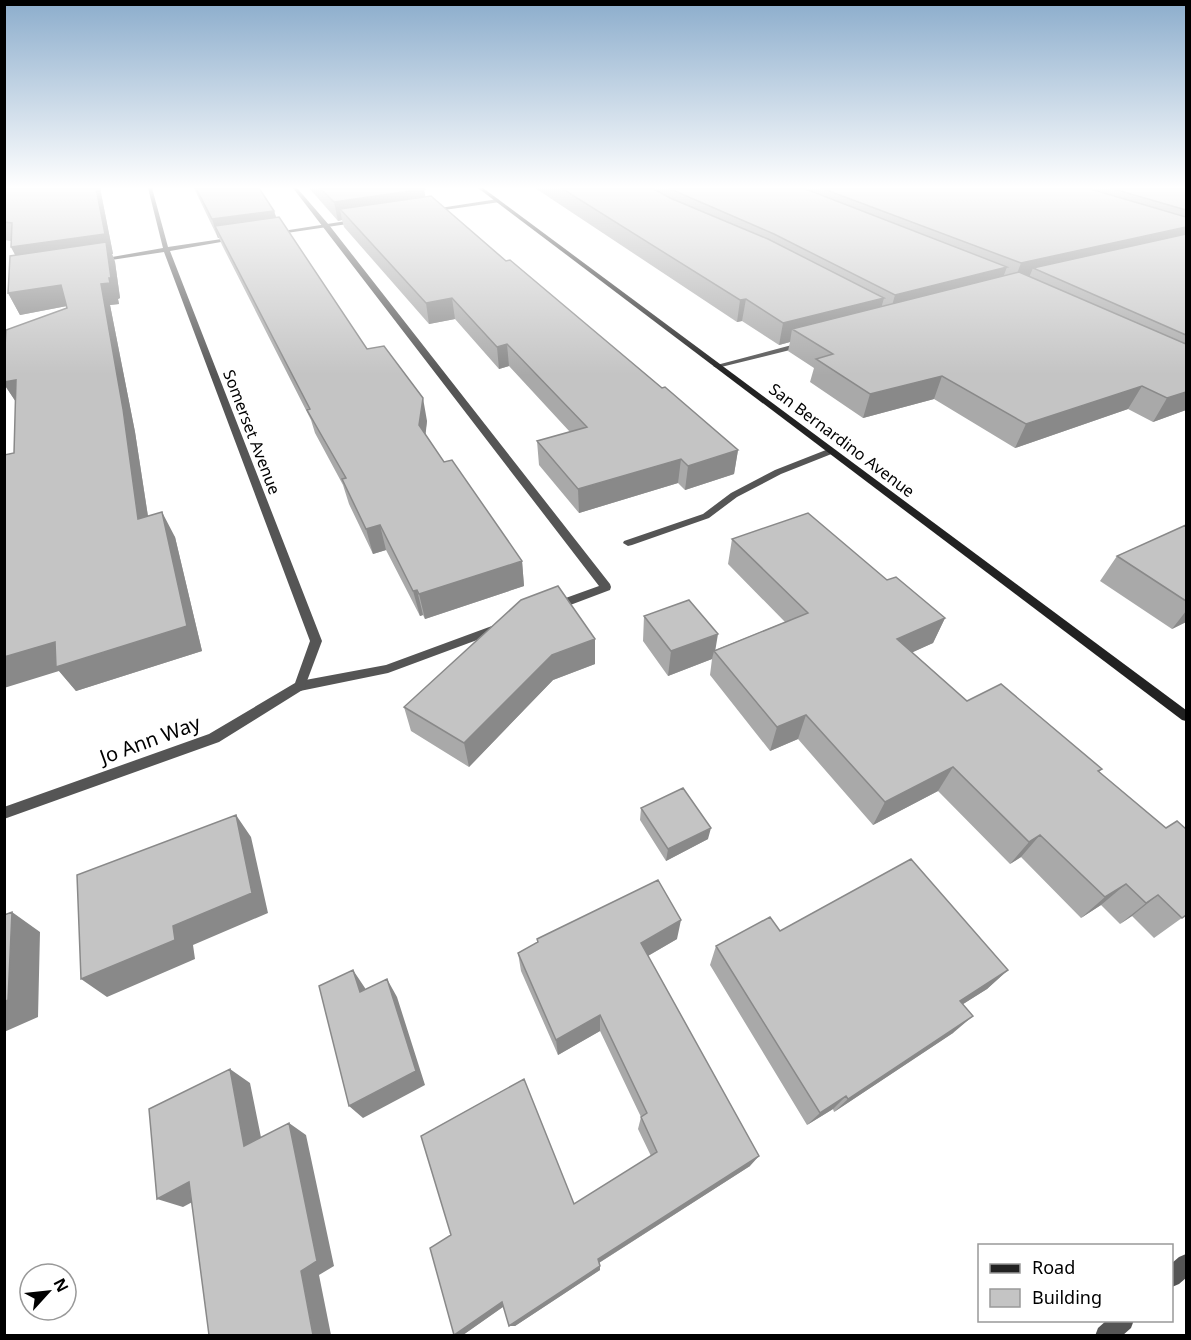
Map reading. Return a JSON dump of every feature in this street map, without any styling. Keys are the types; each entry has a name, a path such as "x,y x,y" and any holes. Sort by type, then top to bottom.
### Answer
{"main road":[{"name":"San Bernardino Avenue","path":"564,251 1186,716"}],"street":[{"path":"85,261 156,251"},
{"name":"Somerset Avenue","path":"167,251 316,641 300,686"},
{"path":"346,251 606,587 540,612"},
{"path":"717,366 809,342"},
{"path":"628,543 706,516 735,495 778,472 831,451"},
{"path":"300,686 388,669 508,624"},
{"name":"Jo Ann Way","path":"4,813 214,738 300,686"},
{"path":"1173,1276 1186,1264"},
{"path":"1106,1335 1121,1322"}],"building":[{"path":"47,251 107,251 111,278 109,278 110,283 101,284 123,409 138,519 162,512 187,626 56,667 55,642 4,657 4,455 14,453 16,380 4,382 4,363 6,330 67,308 61,285 8,293 10,256"},
{"path":"228,251 301,251 367,349 384,346 423,398 419,425 444,462 452,460 522,561 419,594 417,590 413,591 380,525 366,529 342,479 346,478 307,410 310,409"},
{"path":"378,251 494,251 506,261 510,260 738,450 688,466 681,459 578,489 537,441 587,427 507,344 497,347 452,298 426,303"},
{"path":"661,251 791,251 884,298 783,323 746,299 740,300"},
{"path":"807,251 964,251 1007,267 895,295"},
{"path":"988,251 1078,251 1021,263"},
{"path":"1112,251 1186,251 1186,335 1033,268"},
{"path":"1019,272 1186,344 1186,392 1167,398 1142,386 1026,424 942,376 870,394 816,359 833,354 792,329"},
{"path":"808,513 887,580 896,577 945,618 897,639 967,701 1001,684 1102,769 1098,771 1166,828 1177,821 1186,829 1186,915 1182,918 1158,895 1146,903 1126,884 1105,897 1040,835 1029,842 953,767 885,802 806,715 777,727 714,651 808,613 732,539"},
{"path":"1186,525 1186,601 1117,556"},
{"path":"558,586 595,639 552,655 464,743 404,707 521,600"},
{"path":"689,600 718,634 671,651 644,616"},
{"path":"683,788 711,828 668,849 641,808"},
{"path":"236,815 252,893 173,926 175,940 81,979 77,875"},
{"path":"911,859 1008,970 960,1001 973,1016 848,1099 846,1096 820,1113 716,946 770,917 780,931"},
{"path":"658,880 681,920 641,943 759,1156 598,1259 600,1266 509,1326 502,1302 454,1335 430,1248 451,1235 421,1136 524,1079 574,1204 657,1152 641,1117 647,1113 600,1015 556,1040 518,953 538,942 537,939"},
{"path":"12,912 8,1000 4,1002 4,915"},
{"path":"353,970 360,992 387,979 416,1071 349,1106 319,986"},
{"path":"230,1069 244,1146 289,1123 317,1261 301,1271 313,1335 209,1335 189,1182 157,1199 149,1109"}]}
